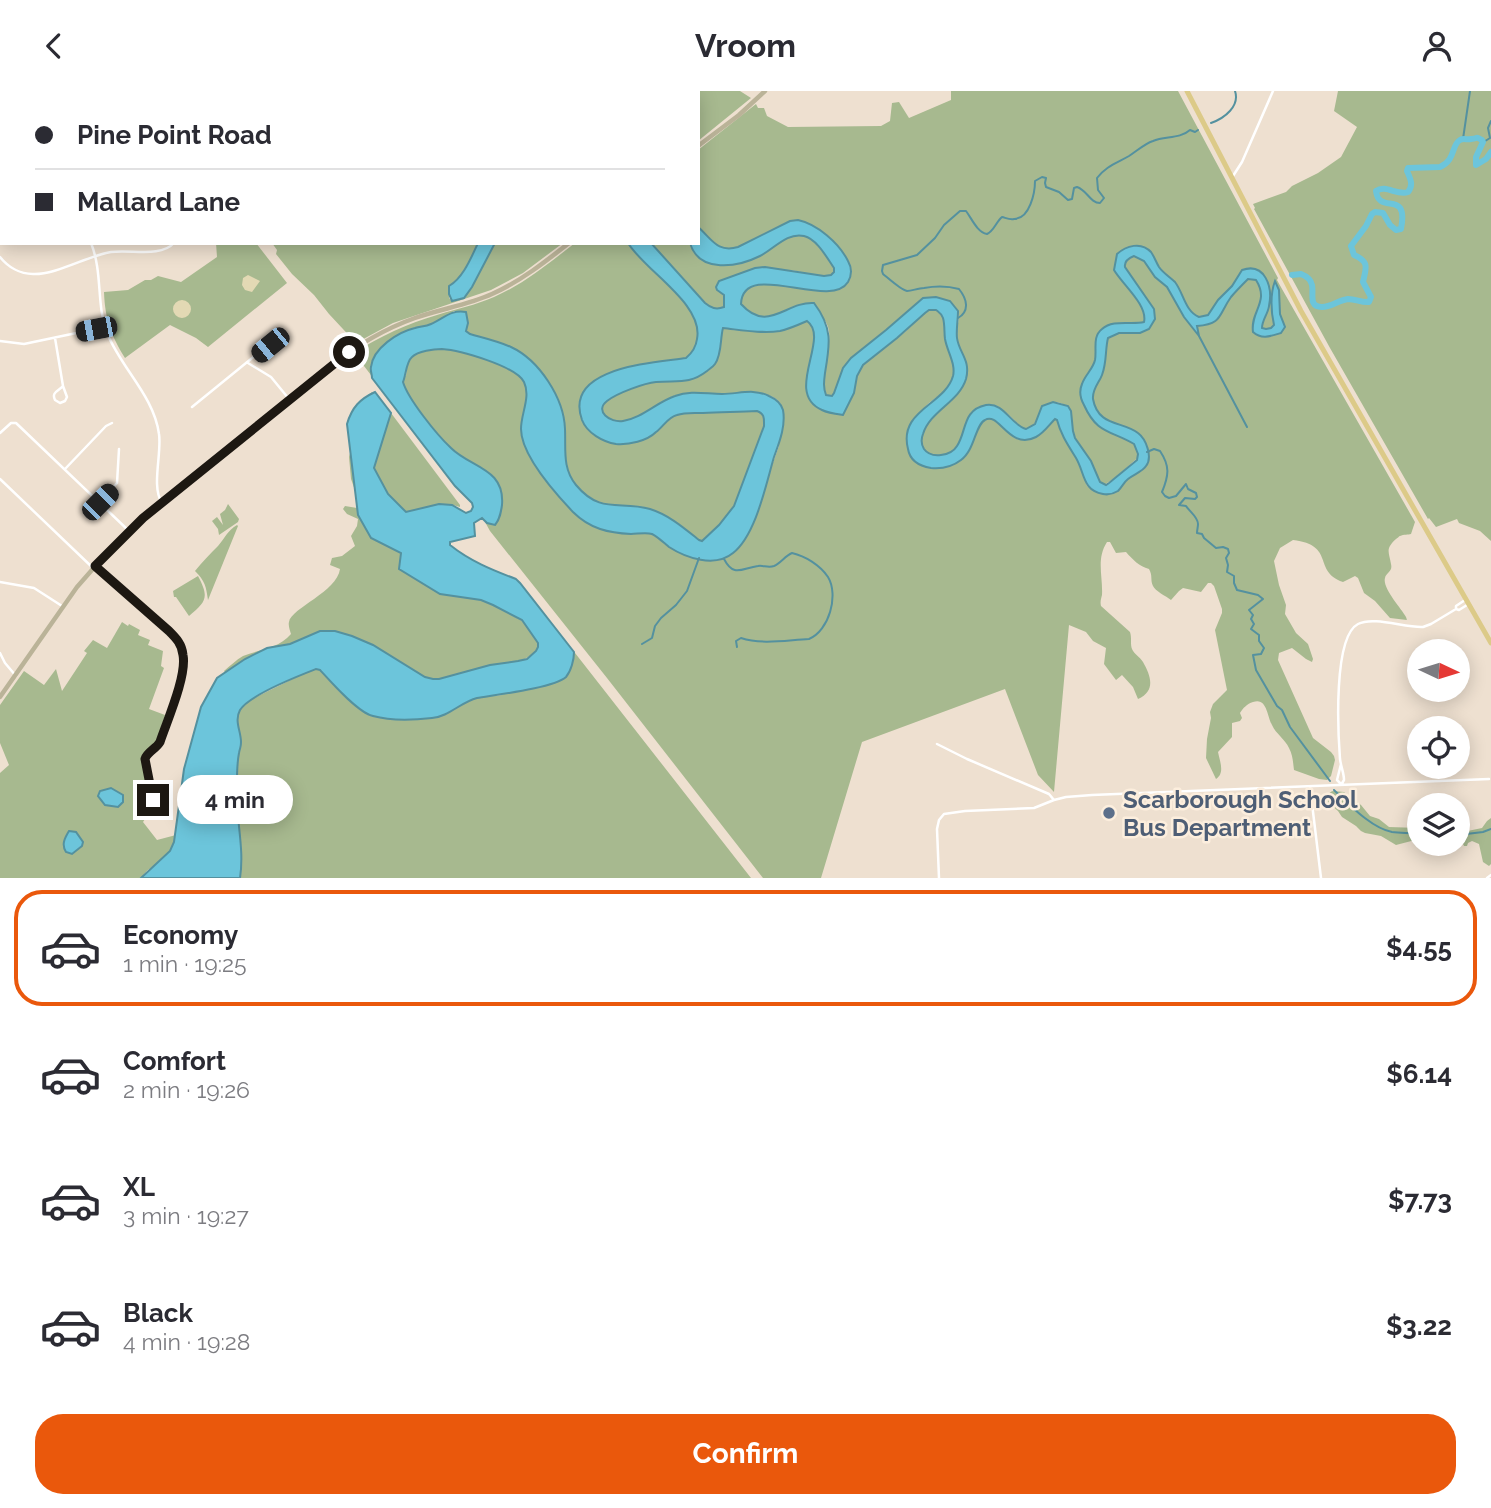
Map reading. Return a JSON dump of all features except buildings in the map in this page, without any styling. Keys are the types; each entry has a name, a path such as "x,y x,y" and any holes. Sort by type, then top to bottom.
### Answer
{"main road":[{"path":"700,144 765,91"},
{"path":"1186,91 1301,311 1491,643"},
{"path":"0,697 62,606 94,567 129,531 349,352 404,322 479,299 506,287 566,245"}],"street":[{"path":"1231,178 1240,167 1273,91"},
{"path":"92,245 99,274 105,327 155,417 160,440 157,494 162,503"},
{"path":"0,257 19,272 36,274 118,251 164,250 171,245"},
{"path":"0,343 24,344 105,327"},
{"path":"192,407 285,332"},
{"path":"55,338 67,397 60,403 54,395 63,386"},
{"path":"247,363 269,375 289,400"},
{"path":"0,433 13,422 129,531"},
{"path":"65,469 112,423"},
{"path":"100,502 117,483 119,449"},
{"path":"0,479 94,567 161,623 181,645 183,671 160,742 145,759 153,800"},
{"path":"0,582 34,588 62,606"},
{"path":"1341,785 1345,781 1341,764 1338,692 1344,644 1349,633 1357,625 1369,622 1423,627 1456,609 1456,606 1468,602"},
{"path":"0,653 16,676"},
{"path":"937,744 1049,794 1054,800"},
{"path":"1341,764 1337,781 1341,785"},
{"path":"939,878 939,820 944,814 956,811 1037,808 1071,796 1489,779"},
{"path":"1310,786 1321,878"},
{"path":"146,794 152,793"}],"green space":[{"path":"700,91 740,91 751,98 700,139"},
{"path":"951,91 1178,91 1277,280 1415,522 1411,534 1400,536 1390,545 1391,569 1385,578 1389,592 1407,620 1390,618 1364,593 1355,576 1343,582 1334,577 1315,547 1293,540 1280,548 1274,561 1286,605 1285,614 1296,633 1308,644 1313,659 1312,662 1306,659 1292,648 1279,653 1278,660 1313,738 1334,756 1331,776 1327,780 1319,779 1294,770 1289,748 1274,728 1264,705 1258,701 1245,706 1240,713 1240,721 1232,723 1232,737 1218,752 1221,770 1216,779 1206,758 1210,712 1213,704 1227,690 1215,630 1222,609 1214,586 1208,583 1201,592 1183,588 1171,600 1154,588 1149,569 1126,552 1116,553 1110,542 1107,542 1101,561 1101,606 1130,632 1132,649 1146,667 1150,687 1144,696 1138,699 1133,687 1122,675 1116,680 1104,664 1106,648 1093,641 1086,632 1069,625 1054,792 1038,775 1005,689 862,742 821,878 763,878 490,531 485,522 493,525 490,517 495,515 498,520 499,505 493,482 483,472 462,461 439,438 407,394 403,384 405,377 402,375 406,376 407,362 411,356 439,349 474,355 510,370 525,382 528,388 529,401 523,427 528,452 537,468 578,516 604,530 614,532 635,534 654,531 680,551 708,559 723,555 735,546 752,517 767,467 771,468 779,446 783,421 782,408 777,400 759,393 679,395 669,398 635,423 625,427 607,420 600,404 618,392 638,384 659,378 683,377 702,370 717,356 720,327 724,323 758,330 781,331 807,321 813,328 814,335 807,383 810,397 819,407 841,415 852,398 858,373 866,361 906,331 922,313 937,309 945,319 946,340 954,376 946,389 926,406 912,425 908,440 912,455 925,465 951,464 961,460 984,420 991,416 1014,436 1023,440 1038,435 1056,416 1059,419 1060,431 1082,462 1087,486 1102,494 1115,492 1130,476 1145,467 1148,450 1104,485 1073,434 1071,410 1057,402 1045,407 1035,423 1024,429 999,408 990,405 981,407 968,421 954,452 936,456 922,451 919,441 921,432 926,423 959,389 966,368 956,339 959,318 957,310 939,298 931,298 916,305 886,333 853,356 834,395 831,399 826,397 822,379 829,335 828,327 816,308 802,306 768,318 748,311 734,302 747,287 757,281 777,281 814,290 836,290 849,279 849,268 843,257 823,234 809,224 786,226 739,249 727,251 714,245 700,229 700,148 756,104 758,108 764,108 767,116 788,127 881,126 890,121 892,103 899,102 909,118 951,100"},
{"path":"1338,91 1491,91 1491,541 1480,531 1459,523 1457,519 1436,527 1428,519 1254,209 1253,204 1286,192 1341,157 1357,127 1334,111"},
{"path":"791,235 807,235 835,267 835,274 820,278 797,271 755,268 746,272 724,308 718,309 705,304 648,245 692,245 698,257"},
{"path":"216,245 258,245 287,283 208,347 170,325 125,358 110,326 104,292 128,290 158,276 181,282 217,257"},
{"path":"273,245 478,245 449,294 452,301 463,298 469,292 494,245 560,245 523,273 491,290 393,323 356,343 292,274 276,254"},
{"path":"572,245 632,245 698,320 699,342 694,356 620,371 586,425 669,418 679,413 746,410 756,410 765,417 743,488 730,515 701,542 678,523 603,506 582,492 572,482 566,468 564,419 558,398 466,334 457,311 374,379 354,353 404,326 505,292 536,273"},
{"path":"372,392 375,396 353,416 402,550 465,593 499,607 522,621 536,637 540,648 521,660 438,681 292,644 227,675 224,671 240,658 275,646 291,634 289,623 292,617 337,577 340,569 330,565 332,558 342,556 355,546 351,536 358,519 343,509 345,506 357,508 349,457 351,413 356,405"},
{"path":"391,413 460,507 453,505 406,512 388,494 374,468"},
{"path":"228,504 239,519 219,535 212,521 217,517 223,525 220,514"},
{"path":"237,525 208,600 204,584 195,571"},
{"path":"198,576 205,594 203,602 189,616 174,597 173,591"},
{"path":"122,622 140,630 138,635 150,640 148,645 163,651 161,666 164,668 149,709 165,715 156,743 142,758 147,789 145,798 148,804 154,805 143,822 157,840 176,835 173,850 142,878 0,878 0,773 9,765 0,743 0,705 24,671 44,685 56,669 62,691 93,640 107,648"},
{"path":"568,644 751,878 240,878 236,815 240,743 237,722 238,712 250,700 315,668 470,698 502,695 573,652"},
{"path":"1333,791 1344,792 1370,816 1389,827 1407,828 1407,842 1396,845 1381,836 1361,831 1328,802 1329,794"},
{"path":"1491,818 1489,866 1483,862 1479,844 1470,842 1470,830 1482,828"}],"sand":[{"path":"248,275 260,281 252,292 245,290 242,285 243,278"},
{"path":"182,300 188,303 191,309 188,315 182,318 176,315 173,309 176,303"}],"water":[{"path":"790,221 805,222 827,235 844,254 850,266 848,282 838,289 824,291 771,284 756,285 745,291 741,304 760,316 769,316 814,303 827,328 828,353 824,381 826,395 832,396 843,368 851,358 923,298 936,297 950,301 958,311 957,338 966,362 966,379 957,394 932,419 922,436 924,449 931,454 941,455 954,449 969,416 978,408 986,405 998,407 1026,429 1035,424 1042,406 1053,402 1068,406 1071,411 1075,438 1091,461 1100,482 1106,485 1137,460 1134,444 1099,426 1089,414 1080,392 1094,363 1099,332 1111,324 1144,322 1138,302 1114,270 1117,254 1129,247 1143,247 1151,252 1161,269 1175,282 1191,311 1199,317 1208,315 1242,270 1250,268 1262,273 1268,284 1270,299 1262,328 1271,328 1274,325 1272,292 1275,281 1279,290 1280,314 1285,327 1281,333 1270,336 1263,337 1253,332 1261,294 1256,280 1248,279 1231,297 1216,321 1197,326 1199,336 1184,317 1167,287 1155,277 1144,261 1134,256 1127,260 1125,267 1154,309 1155,319 1149,329 1140,333 1119,333 1108,338 1104,370 1093,399 1105,419 1132,429 1141,436 1148,448 1149,458 1144,468 1112,494 1091,489 1055,419 1039,435 1027,440 1012,435 995,421 985,420 966,456 954,464 931,468 913,460 909,453 907,436 910,425 916,416 941,394 953,376 943,318 936,310 925,313 863,365 843,415 829,413 811,402 806,379 814,340 813,329 807,321 773,332 723,328 717,360 701,375 683,381 638,386 607,401 602,409 609,418 623,421 637,417 668,399 693,393 757,392 772,397 781,405 784,416 782,434 754,522 741,545 733,553 709,561 684,555 652,534 607,531 579,518 533,462 522,439 521,423 526,388 519,376 499,365 461,352 442,349 418,353 408,362 403,382 411,398 445,442 459,455 492,476 501,493 502,505 495,525 482,518 474,523 475,536 450,542 450,545 473,560 520,583 574,652 569,672 566,677 549,685 477,698 444,715 432,718 402,720 367,714 320,670 316,669 275,687 253,698 238,714 241,742 237,777 240,878 141,878 170,851 174,842 184,769 201,707 217,678 245,659 267,648 290,644 320,631 335,631 373,645 425,677 439,679 490,665 527,659 538,647 522,620 481,600 440,594 399,569 401,553 371,538 358,515 347,424 357,404 375,392 391,413 374,468 388,494 406,512 439,504 452,505 466,513 473,507 372,378 373,360 381,347 408,330 429,325 451,313 466,312 466,331 521,353 548,381 564,417 569,472 585,494 602,503 650,509 676,522 702,541 734,506 764,426 764,417 757,411 680,414 671,418 648,438 616,444 601,439 588,429 582,420 580,402 586,389 598,378 634,366 686,358 696,345 697,326 692,313 672,288 629,245 653,245 705,303 718,308 724,307 724,295 716,287 719,281 755,268 765,267 824,276 834,272 821,249 804,236 792,236 751,260 731,265 710,264 702,260 691,245 700,245 700,229 715,244 731,248"},
{"path":"477,245 494,245 464,298 452,301 449,286 469,261"},
{"path":"111,788 123,795 123,802 118,807 105,805 98,796 100,791"},
{"path":"69,831 76,832 83,842 72,854 66,852 64,846"}],"waterway":[{"path":"1211,123 1230,111 1235,102 1235,91"},
{"path":"1463,139 1470,91"},
{"path":"1482,143 1490,138 1488,128 1491,121"},
{"path":"958,318 966,308 959,289 937,287 907,291 883,274 883,265 917,255 960,211 966,211 978,228 987,234 1002,217 1019,218 1028,210 1035,181 1042,177 1046,178 1046,187 1059,192 1068,200 1072,199 1074,188 1077,187 1100,203 1104,198 1098,190 1097,178 1108,168 1150,142 1198,130"},
{"path":"1292,275 1301,274 1309,280 1315,305 1325,307 1348,299 1369,302 1371,297 1363,282 1366,266 1363,260 1354,255 1351,246 1375,212 1383,213 1396,230 1401,229 1402,217 1401,209 1382,202 1376,191 1384,189 1408,192 1411,184 1408,168 1440,167 1449,161 1455,145 1461,139 1482,140 1476,165 1491,152"},
{"path":"1199,336 1247,427"},
{"path":"1147,452 1154,449 1160,451 1166,461 1167,476 1162,492 1165,496 1176,496 1186,484 1188,489 1196,493 1195,499 1185,498 1179,505 1186,506 1197,519 1197,533 1202,534 1216,548 1228,549 1227,572 1234,576 1237,590 1258,595 1263,599 1249,610 1254,624 1251,629 1259,635 1259,641 1264,648 1261,654 1253,655 1256,670 1290,727 1330,781"},
{"path":"724,559 731,568 739,570 774,566 792,553 797,554 821,569 831,585 830,612 827,621 816,635 809,639 766,642 741,638 736,641 737,647"},
{"path":"642,644 652,638 655,626 687,591 699,558"},
{"path":"1334,790 1376,826 1392,832 1407,833"},
{"path":"1470,834 1491,829"}],"place":[{"name":"Scarborough School Bus Department","path":"1109,813"}],"route":[{"path":"153,800 145,759 160,742 183,671 183,651 179,641 169,631 95,566 143,518 349,352"}]}
